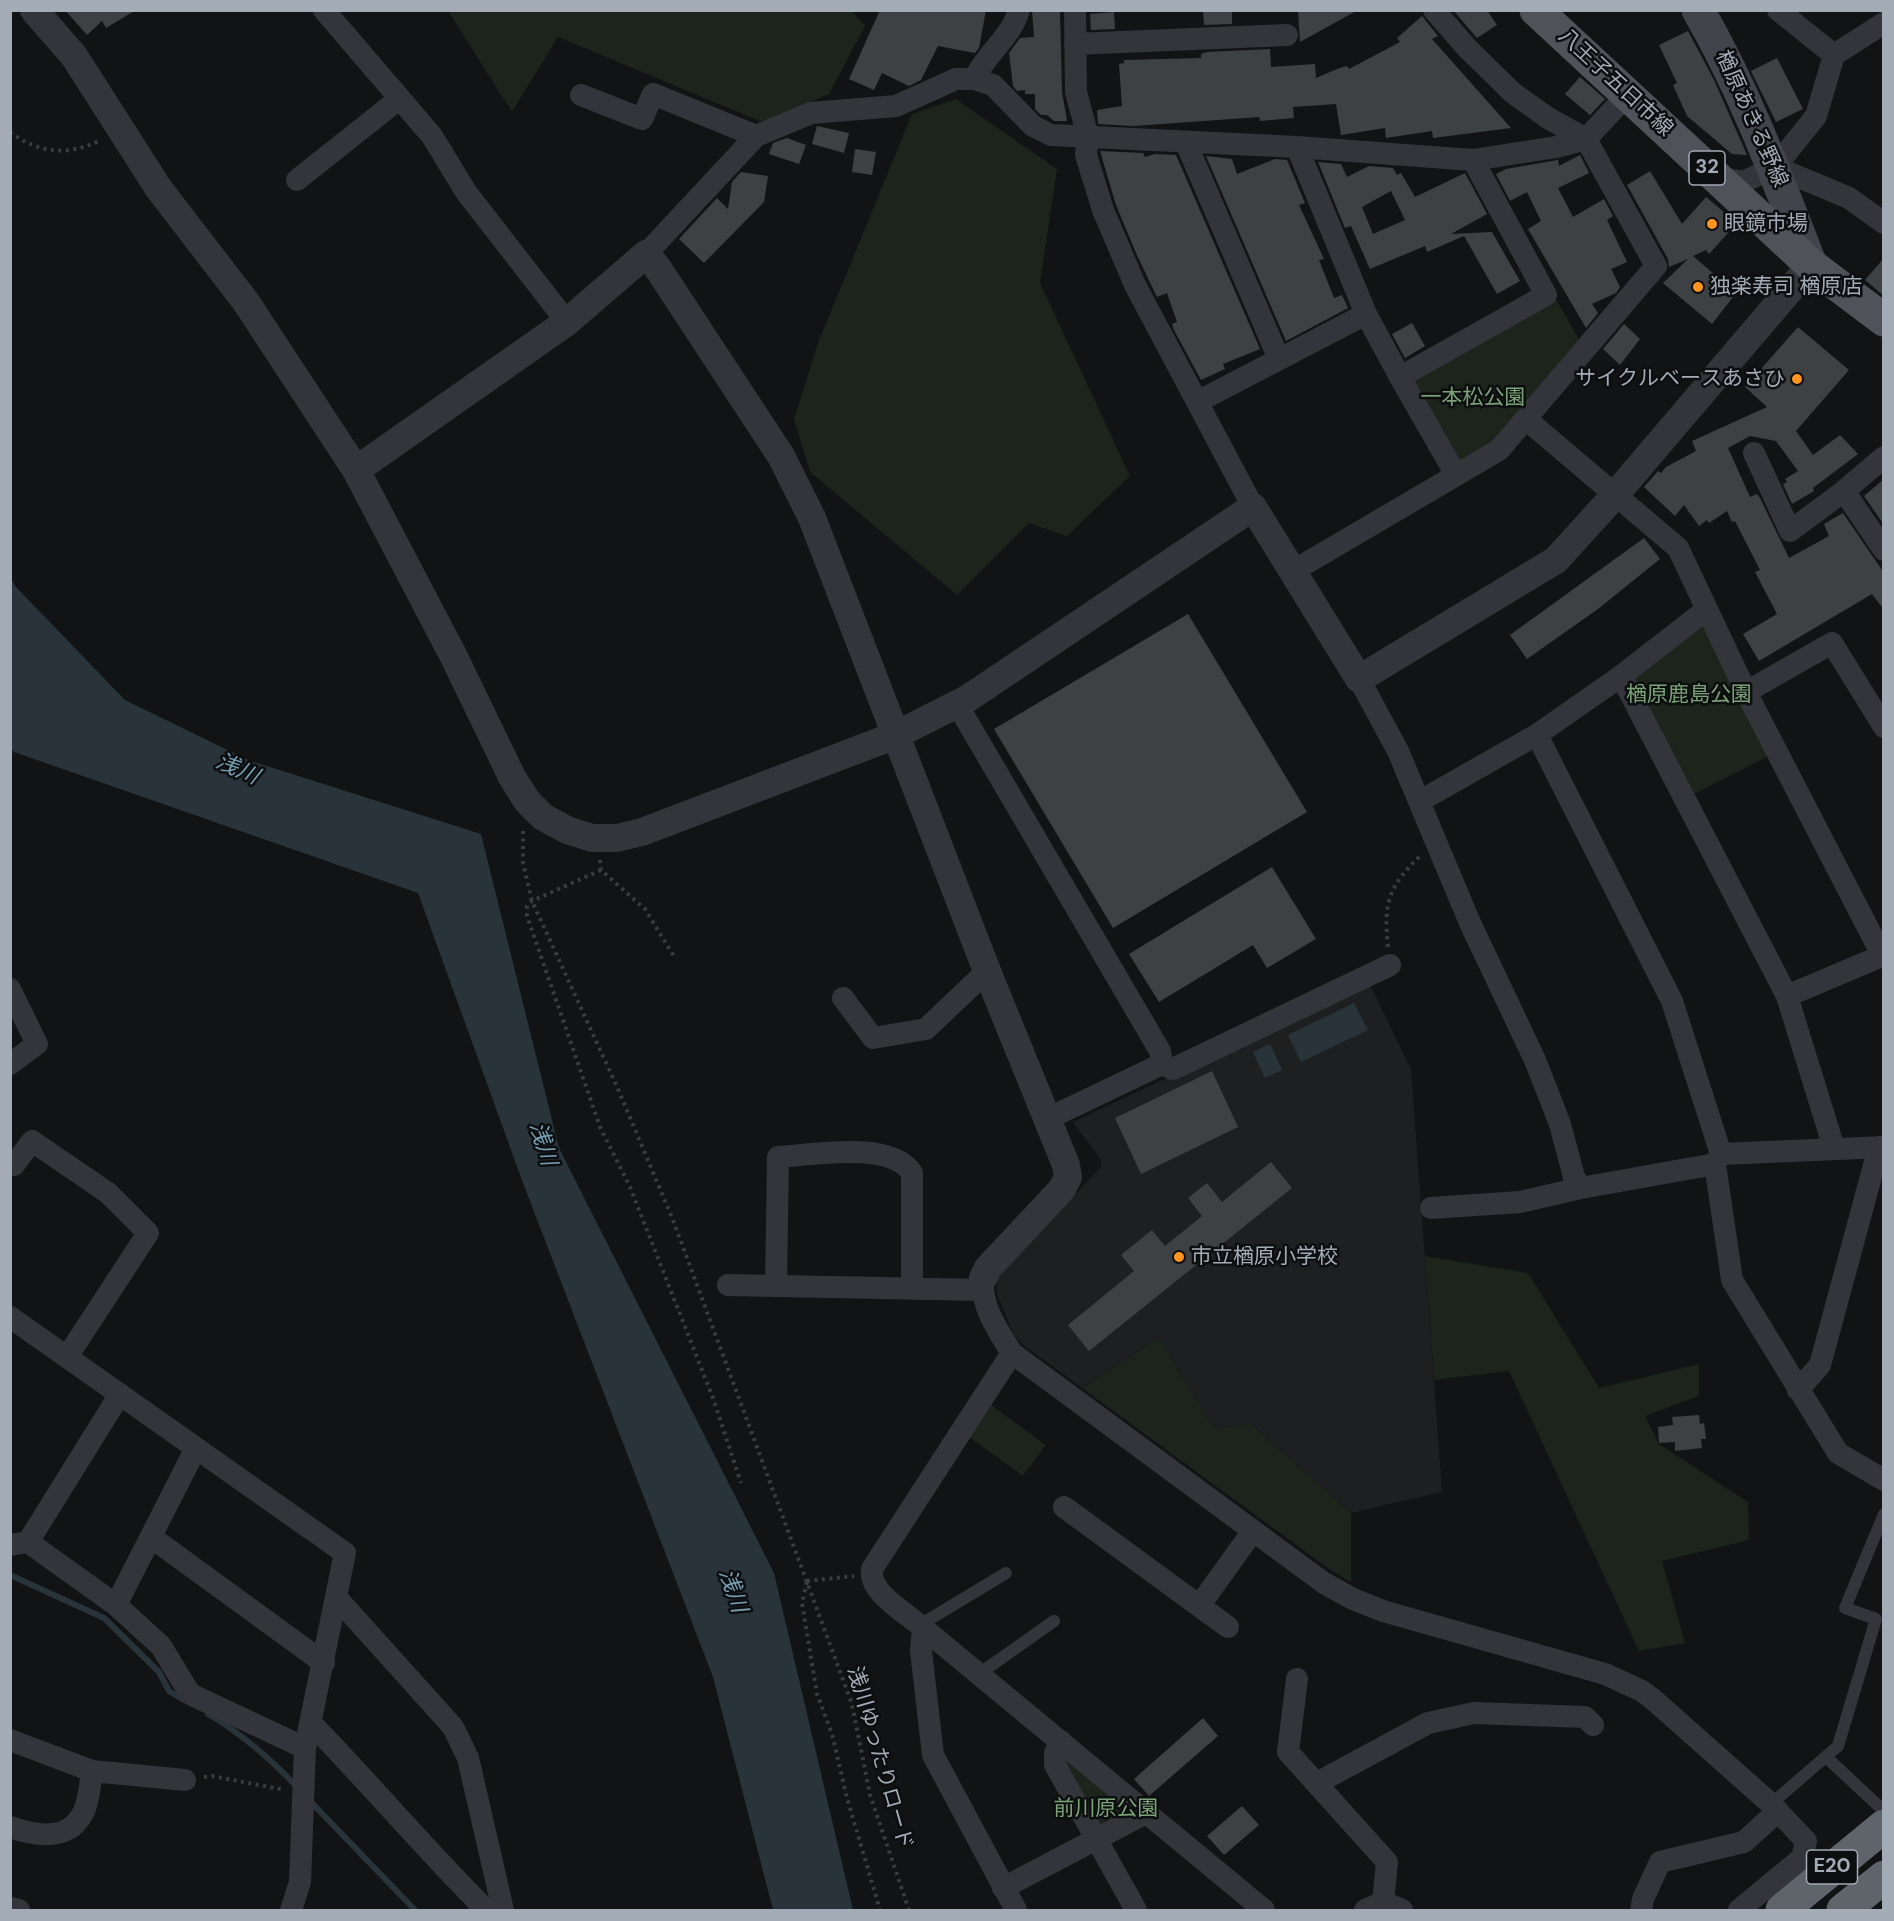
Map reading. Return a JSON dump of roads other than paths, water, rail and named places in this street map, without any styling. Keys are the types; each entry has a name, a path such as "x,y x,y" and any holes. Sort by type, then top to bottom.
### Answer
{"highway":[{"name":"E20","path":"1782,1911 1884,1826"},
{"name":"E20","path":"1843,1911 1884,1877"}],"main road":[{"name":"八王子五日市線","path":"1536,10 1629,93 1811,265 1884,320"},
{"name":"楢原あきる野線","path":"1698,10 1721,49 1775,167 1811,265"}],"street":[{"path":"324,10 432,136 466,192 567,322"},
{"path":"974,79 991,51 1016,21 1019,10"},
{"path":"1075,10 1076,92 1088,137 1086,155 1103,210 1135,285 1253,507 1359,679 1398,751 1470,923 1535,1060 1560,1124 1574,1177 1581,1188"},
{"path":"1293,572 1498,450 1527,420 1656,266 1586,139 1548,118 1514,93 1467,48 1434,10"},
{"path":"1778,10 1834,55"},
{"path":"36,11 74,56 159,189 246,302 357,470 454,657 512,777 527,801 543,817 567,830 600,838 642,832 896,735 957,704 1253,507"},
{"path":"1716,177 1737,183 1743,182 1775,167 1815,116 1834,55 1880,31"},
{"path":"1074,44 1287,35"},
{"path":"357,470 567,322 646,254 756,136 811,113 896,106 923,96 956,79 974,79 993,85 1033,126 1051,135 1297,147 1473,160 1556,147 1586,139 1629,93"},
{"path":"581,96 642,119 653,94 756,136"},
{"path":"297,180 399,99"},
{"path":"1186,143 1280,359"},
{"path":"1297,147 1366,314 1456,475"},
{"path":"1400,376 1546,295 1473,160"},
{"path":"1775,167 1849,198 1884,223"},
{"path":"646,254 657,267 781,456 812,518 1068,1177 1062,1189 988,1269 983,1284 996,1328 1012,1353 1324,1583 1353,1599 1383,1611 1605,1674 1634,1687 1655,1701 1775,1808 1806,1841 1802,1858 1738,1911"},
{"path":"1359,679 1556,560 1615,495 1811,265"},
{"path":"1197,402 1366,314"},
{"path":"1527,420 1678,548 1746,692 1883,955 1787,996"},
{"path":"1754,453 1790,531 1844,491 1884,457"},
{"path":"1844,491 1884,550"},
{"path":"1420,801 1537,735 1621,676 1706,610"},
{"path":"1746,692 1832,643 1884,727"},
{"path":"1621,676 1787,996 1834,1148"},
{"path":"957,704 1160,1051 1162,1064"},
{"path":"1537,735 1672,1001 1718,1159 1732,1280 1838,1454 1884,1480"},
{"path":"1162,1064 1173,1069 1390,965"},
{"path":"843,998 873,1038 926,1029 987,971"},
{"path":"10,989 37,1044 10,1064"},
{"path":"1047,1119 1162,1064"},
{"path":"10,1162 14,1165 32,1141 108,1193 148,1233 67,1357"},
{"path":"1431,1208 1520,1202 1718,1159 1834,1148 1881,1147 1820,1365 1798,1390"},
{"path":"776,1286 778,1157 866,1151 906,1164 912,1173 912,1289"},
{"path":"728,1285 912,1289 983,1284"},
{"path":"10,1317 345,1552 312,1724 305,1748 300,1882 291,1911"},
{"path":"1012,1353 871,1575 879,1591 921,1627 1264,1911"},
{"path":"120,1394 19,1543 116,1605 161,1646 190,1694 305,1748"},
{"path":"116,1605 196,1448"},
{"path":"1064,1507 1095,1542 1199,1606 1228,1627"},
{"path":"1199,1606 1253,1531"},
{"path":"151,1537 324,1663"},
{"path":"336,1597 453,1727 468,1758 503,1911"},
{"path":"921,1627 921,1651 933,1755 1016,1911"},
{"path":"1297,1680 1288,1752 1387,1862 1383,1908"},
{"path":"1317,1783 1428,1723 1463,1715 1474,1713 1585,1717 1593,1725"},
{"path":"312,1724 366,1780 422,1846 486,1911"},
{"path":"10,1740 92,1771 185,1780"},
{"path":"1061,1741 1055,1753 1055,1765 1136,1911"},
{"path":"10,1827 48,1836 69,1830 83,1813 92,1771"},
{"path":"1641,1911 1643,1899 1660,1862 1744,1842 1775,1808"},
{"path":"1003,1888 1146,1813"},
{"path":"1802,1858 1853,1911"},
{"path":"10,1908 19,1911"}],"lane":[{"path":"1775,1808 1838,1746 1876,1620 1845,1608 1884,1514"},
{"path":"921,1627 1006,1573"},
{"path":"979,1674 1054,1621"},
{"path":"1826,1757 1884,1811"}],"water":[{"name":"浅川","path":"10,577 16,587 125,700 248,760 481,834 559,1148 774,1573 853,1910 773,1910 713,1677 523,1183 418,893 14,752 10,747"},
{"path":"1354,1003 1368,1030 1301,1062 1288,1035"},
{"path":"1270,1044 1282,1070 1265,1078 1253,1052"}],"waterway":[{"path":"10,1575 104,1618 159,1672 169,1691 184,1700"},
{"path":"208,1714 255,1747 297,1787"},
{"path":"310,1801 415,1910"}],"place":[{"name":"眼鏡市場","path":"1712,224"},
{"name":"独楽寿司 楢原店","path":"1698,287"},
{"name":"サイクルベースあさひ","path":"1797,379"},
{"name":"市立楢原小学校","path":"1179,1257"}],"park label":[{"name":"一本松公園","path":"1473,398"},
{"name":"楢原鹿島公園","path":"1689,695"},
{"name":"前川原公園","path":"1106,1809"}]}
